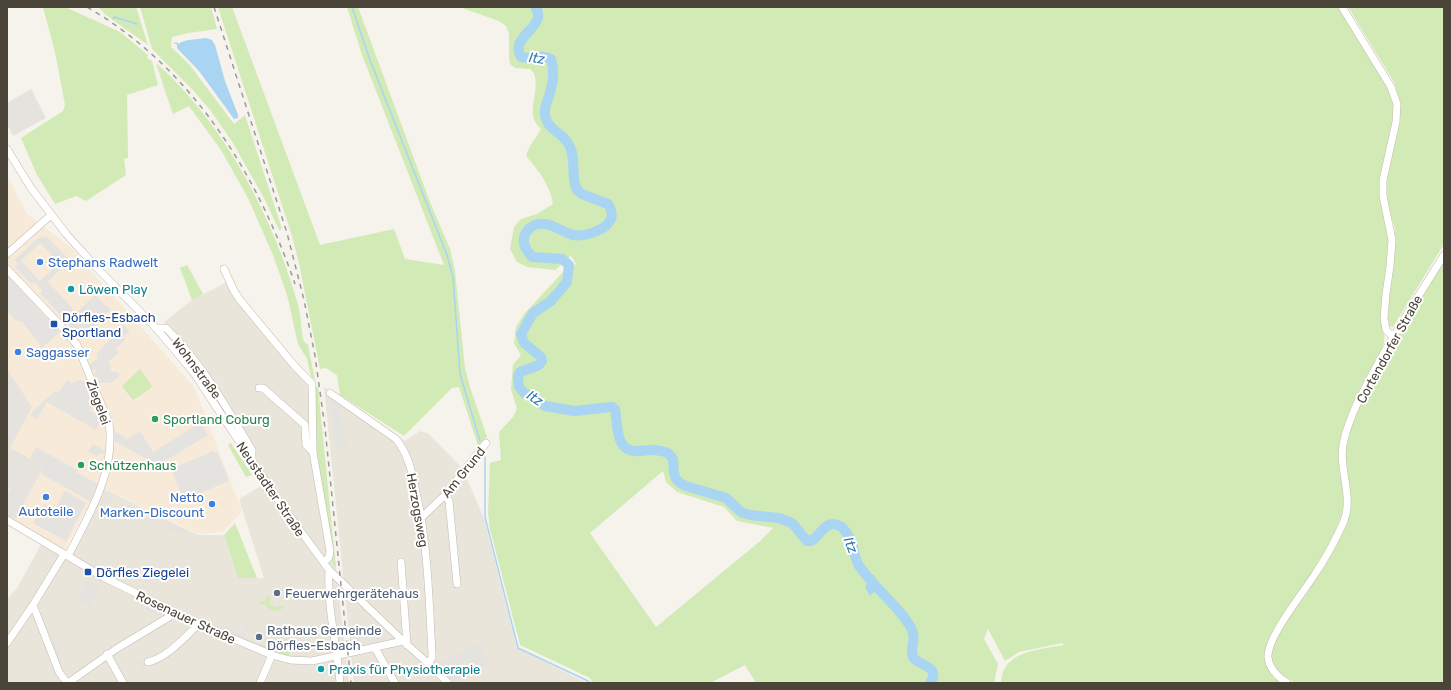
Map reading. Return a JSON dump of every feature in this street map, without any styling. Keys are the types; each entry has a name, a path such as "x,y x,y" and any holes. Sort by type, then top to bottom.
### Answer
{"street":[{"path":"1342,7 1391,87 1397,104 1396,122 1382,180 1383,196 1391,229 1392,240 1384,318 1386,330 1393,337"},
{"name":"Neustadter Straße","path":"7,149 31,188 51,215 97,268 156,328 194,373 286,512 329,570 448,683"},
{"path":"7,254 51,215"},
{"name":"Cortendorfer Straße","path":"1287,683 1277,675 1270,665 1268,657 1270,647 1276,632 1316,574 1344,520 1347,506 1342,455 1344,440 1363,392 1393,337 1444,254"},
{"name":"Ziegelei","path":"7,269 62,327 77,346 109,423 110,433 110,446 105,475 95,502 66,555 7,643"},
{"path":"224,269 240,300 293,364 312,384 313,452 330,548 329,557 324,563"},
{"path":"259,388 263,388 305,425 306,445 313,452"},
{"name":"Herzogsweg","path":"330,393 396,439 408,458 422,517 429,591 432,654 432,658 428,663"},
{"name":"Am Grund","path":"422,517 445,496 486,443"},
{"path":"445,496 449,501 457,584"},
{"name":"Rosenauer Straße","path":"7,520 103,577 172,612 272,655 303,662 405,643"},
{"path":"401,562 405,643"},
{"path":"329,570 328,589 338,656 340,683"},
{"path":"33,605 59,672 68,683 107,654 169,617 172,612"},
{"path":"148,662 157,660 182,641 199,624"},
{"path":"375,648 395,683"},
{"path":"107,654 123,683"},
{"path":"260,683 272,655"}],"shaded area":[{"path":"31,89 46,118 13,136 7,124 7,103"},
{"path":"7,176 27,214 69,246 194,387 242,511 223,532 198,534 100,486 63,552 7,524"},
{"path":"46,236 70,260 48,282 73,309 67,317 65,316 63,318 40,293 42,290 34,282 31,284 15,267 18,264 14,260 37,239","holes":["40,243 59,263 40,281 21,261"]},
{"path":"7,275 60,332 41,349 39,343 22,322 15,320 7,311"},
{"path":"227,282 245,309 315,383 349,683 7,683 7,599 17,588 41,545 68,561 104,489 198,535 224,535 238,578 264,578 239,499 263,485 164,322 192,300"},
{"path":"95,295 111,310 102,316 103,318 88,332 86,331 79,338 67,322"},
{"path":"124,325 130,331 123,337 125,340 116,349 119,352 108,362 111,366 110,370 117,372 120,375 111,383 99,383 99,377 95,377 95,371 98,369 92,370 90,365 98,357 96,354"},
{"path":"7,369 32,407 10,448 44,466 15,519 7,515 7,495 10,489 7,488"},
{"path":"68,379 71,383 80,380 85,382 87,379 91,390 88,394 91,397 89,400 94,403 90,411 99,416 97,420 100,422 96,430 47,402 37,419 30,416 34,410 55,391 58,393"},
{"path":"324,387 405,441 420,431 429,434 462,468 484,518 517,648 587,683 354,683"},
{"path":"328,399 332,399 339,404 346,448 337,449"},
{"path":"200,423 208,435 160,464 158,462 156,464 114,441 114,431 128,439 140,431 153,452"},
{"path":"93,444 105,451 104,455 100,453 98,456 88,452"},
{"path":"36,447 77,470 76,472 98,484 90,501 41,474 44,466 30,458"},
{"path":"214,451 215,453 218,453 229,481 184,500 171,469"},
{"path":"65,491 86,503 66,541 33,523 44,504 55,509"},
{"path":"168,522 187,531 185,536 166,527"},
{"path":"88,581 100,588 90,607 78,601"},
{"path":"148,605 162,611 160,616 146,610"},
{"path":"247,619 250,621 243,639 219,629 221,625 241,633"},
{"path":"360,637 363,648 352,650 351,639"},
{"path":"382,637 384,642 371,645 370,640"},
{"path":"50,639 54,639 63,663 60,666"},
{"path":"481,644 489,664 480,668 474,662 471,664 468,660 464,662 455,670 465,683 451,683 434,664"},
{"path":"155,650 159,656 153,656 143,663 146,668 144,670 138,663"}],"green space":[{"path":"43,7 65,7 120,32 148,55 147,58 152,61 158,85 127,95 128,158 124,159 126,175 86,201 76,196 55,204 37,175 21,138 63,111 65,105 55,52"},
{"path":"98,7 136,7 148,45 106,15"},
{"path":"140,7 211,7 217,29 172,37 171,47 189,64 234,124 245,115 282,229 279,230 263,196 233,143 211,111 193,90 152,49"},
{"path":"218,7 232,7 320,245 394,229 405,259 444,265 362,55 347,7 358,7 430,202 450,249 455,271 465,368 487,437 478,446 459,387 452,388 404,436 340,395 337,375 326,368 320,369 299,263 292,236"},
{"path":"462,7 1341,7 1390,85 1395,104 1394,122 1381,176 1389,230 1382,327 1384,340 1383,346 1350,409 1340,439 1339,465 1343,492 1343,509 1337,528 1326,550 1276,626 1266,645 1265,657 1267,666 1274,677 1281,683 1001,683 1003,672 1008,664 1015,658 1034,651 1064,645 1062,643 1019,652 1005,661 988,629 984,639 998,664 994,683 756,683 745,665 710,683 593,683 590,678 520,645 490,529 488,513 490,463 501,460 499,432 513,417 517,409 511,389 513,365 521,355 514,343 516,327 524,314 562,273 576,264 571,256 555,270 527,267 517,262 510,249 514,227 521,219 537,214 553,204 552,197 543,178 526,156 528,149 541,129 533,117 536,84 535,76 530,69 515,68 510,64 509,34 506,26 499,21","holes":["663,471 666,482 677,492 724,507 737,521 773,528 759,542 656,627 590,533"]},
{"path":"1348,7 1444,7 1444,244 1393,327 1388,326 1387,307 1392,275 1395,229 1387,202 1386,176 1400,103 1394,82"},
{"path":"156,63 203,113 242,171 258,202 286,266 298,303 303,340 308,345 315,380 311,377 307,359 298,344 287,295 273,255 248,198 221,150 189,106 173,114"},
{"path":"1444,256 1444,683 1295,683 1274,667 1271,660 1272,648 1281,630 1318,575 1347,520 1345,448 1349,432 1370,383"},
{"path":"187,265 203,294 192,300 180,268"},
{"path":"140,369 152,386 150,389 133,400 122,386"},
{"path":"314,386 318,387 336,568 332,562 332,549 315,453"},
{"path":"231,443 252,475 246,477 228,445"},
{"path":"235,523 257,578 238,578 224,535"},
{"path":"269,595 270,605 273,605 274,607 283,606 283,608 277,611 267,608 268,606 259,603 261,601 264,602"},
{"path":"274,639 279,640 273,652 258,646 259,644 270,648"},
{"path":"288,642 292,644 289,656 276,654 277,650 285,652"}],"water":[{"path":"206,38 212,40 215,45 225,81 238,118 234,119 199,71 177,48 177,45 184,41"},
{"path":"873,574 881,586 870,596 865,587"}],"waterway":[{"path":"352,7 370,60 447,255 453,277 460,374 480,441"},
{"name":"Itz","path":"535,7 538,14 537,20 520,43 518,50 521,57 547,57 551,59 553,78 545,110 546,119 548,124 563,137 569,145 573,156 574,179 577,190 582,194 608,204 612,215 609,223 589,234 573,235 545,224 536,225 526,233 524,237 525,247 532,257 562,259 569,265 567,282 551,301 533,313 521,334 524,343 541,357 542,361 539,365 520,372 518,376 519,387 523,392 545,406 574,411 612,407 615,409 619,438 626,448 632,451 655,450 668,453 673,459 674,473 676,479 680,483 726,498 741,512 750,515 779,518 792,523 807,541 814,539 829,525 834,524 842,527 851,540 860,567 898,609 912,630 914,637 912,650 913,657 915,660 931,669 933,677 930,683"},
{"path":"113,19 114,17 137,24"},
{"path":"485,457 485,517 518,648 590,683"}],"railway":[{"path":"87,7 124,32 158,60 188,92 216,126 240,163 261,202 295,284"},
{"path":"214,7 287,233 304,300 315,356 325,428 351,683"}],"place":[{"name":"Stephans Radwelt","path":"40,262"},
{"name":"Löwen Play","path":"71,289"},
{"name":"Dörfles-Esbach Sportland","path":"54,324"},
{"name":"Saggasser","path":"18,352"},
{"name":"Sportland Coburg","path":"155,419"},
{"name":"Schützenhaus","path":"81,465"},
{"name":"Autoteile","path":"46,497"},
{"name":"Netto Marken-Discount","path":"212,504"},
{"name":"Dörfles Ziegelei","path":"88,572"},
{"name":"Feuerwehrgerätehaus","path":"277,593"},
{"name":"Rathaus Gemeinde Dörfles-Esbach","path":"259,637"},
{"name":"Praxis für Physiotherapie","path":"321,669"}]}
